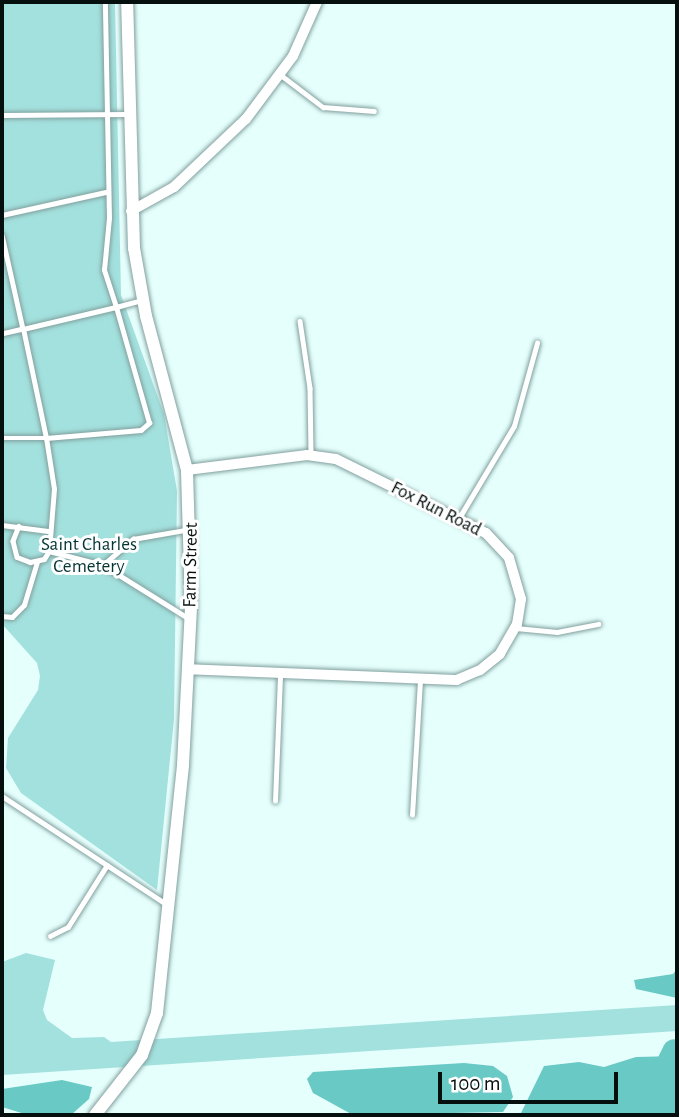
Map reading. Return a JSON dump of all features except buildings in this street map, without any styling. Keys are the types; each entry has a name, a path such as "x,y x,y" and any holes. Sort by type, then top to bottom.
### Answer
{"street":[{"name":"Farm Street","path":"95,1115 142,1055 159,1003 171,907 190,618 191,529 187,470 142,300 131,211 127,2"},
{"path":"131,211 174,187 220,147 280,75 317,2"},
{"name":"Fox Run Road","path":"187,470 311,455 336,459 486,533 509,558 520,591 516,628 500,654 480,670 448,681 188,669"}],"lane":[{"path":"2,438 47,438 141,430 149,423 104,270 109,218 106,192 108,116 105,2"},
{"path":"280,75 323,107 374,111"},
{"path":"2,115 130,114"},
{"path":"2,215 106,192"},
{"path":"2,235 47,438 54,489 48,531 49,551"},
{"path":"2,334 142,300"},
{"path":"300,321 310,388 311,455"},
{"path":"458,518 514,426 537,343"},
{"path":"2,525 48,531"},
{"path":"19,526 13,541 17,556 37,562"},
{"path":"103,565 133,539 191,529"},
{"path":"2,616 12,617 24,605 37,562 49,551"},
{"path":"49,551 103,565 174,612 190,618"},
{"path":"516,628 557,632 598,624"},
{"path":"275,801 280,674"},
{"path":"412,814 420,681"},
{"path":"2,796 171,907"},
{"path":"50,936 68,927 107,865"}],"green space":[{"name":"Saint Charles Cemetery","path":"2,2 115,2 121,295 164,414 177,491 174,719 157,890 21,793 6,768 8,738 38,690 40,676 37,663 2,624"},
{"path":"26,953 55,960 43,1010 47,1020 72,1038 104,1037 111,1042 677,1005 677,1031 2,1075 2,962"}],"shaded area":[{"path":"677,969 677,998 636,989 634,980 673,974"},
{"path":"677,1056 677,1115 520,1115 544,1066 579,1062 604,1067 636,1057"},
{"path":"464,1063 493,1066 507,1076 513,1097 503,1112 353,1115 313,1093 307,1079 313,1072"},
{"path":"62,1080 92,1087 89,1099 71,1115 28,1115 2,1107 2,1089"}],"waterway":[{"path":"641,1115 673,1049"}]}
